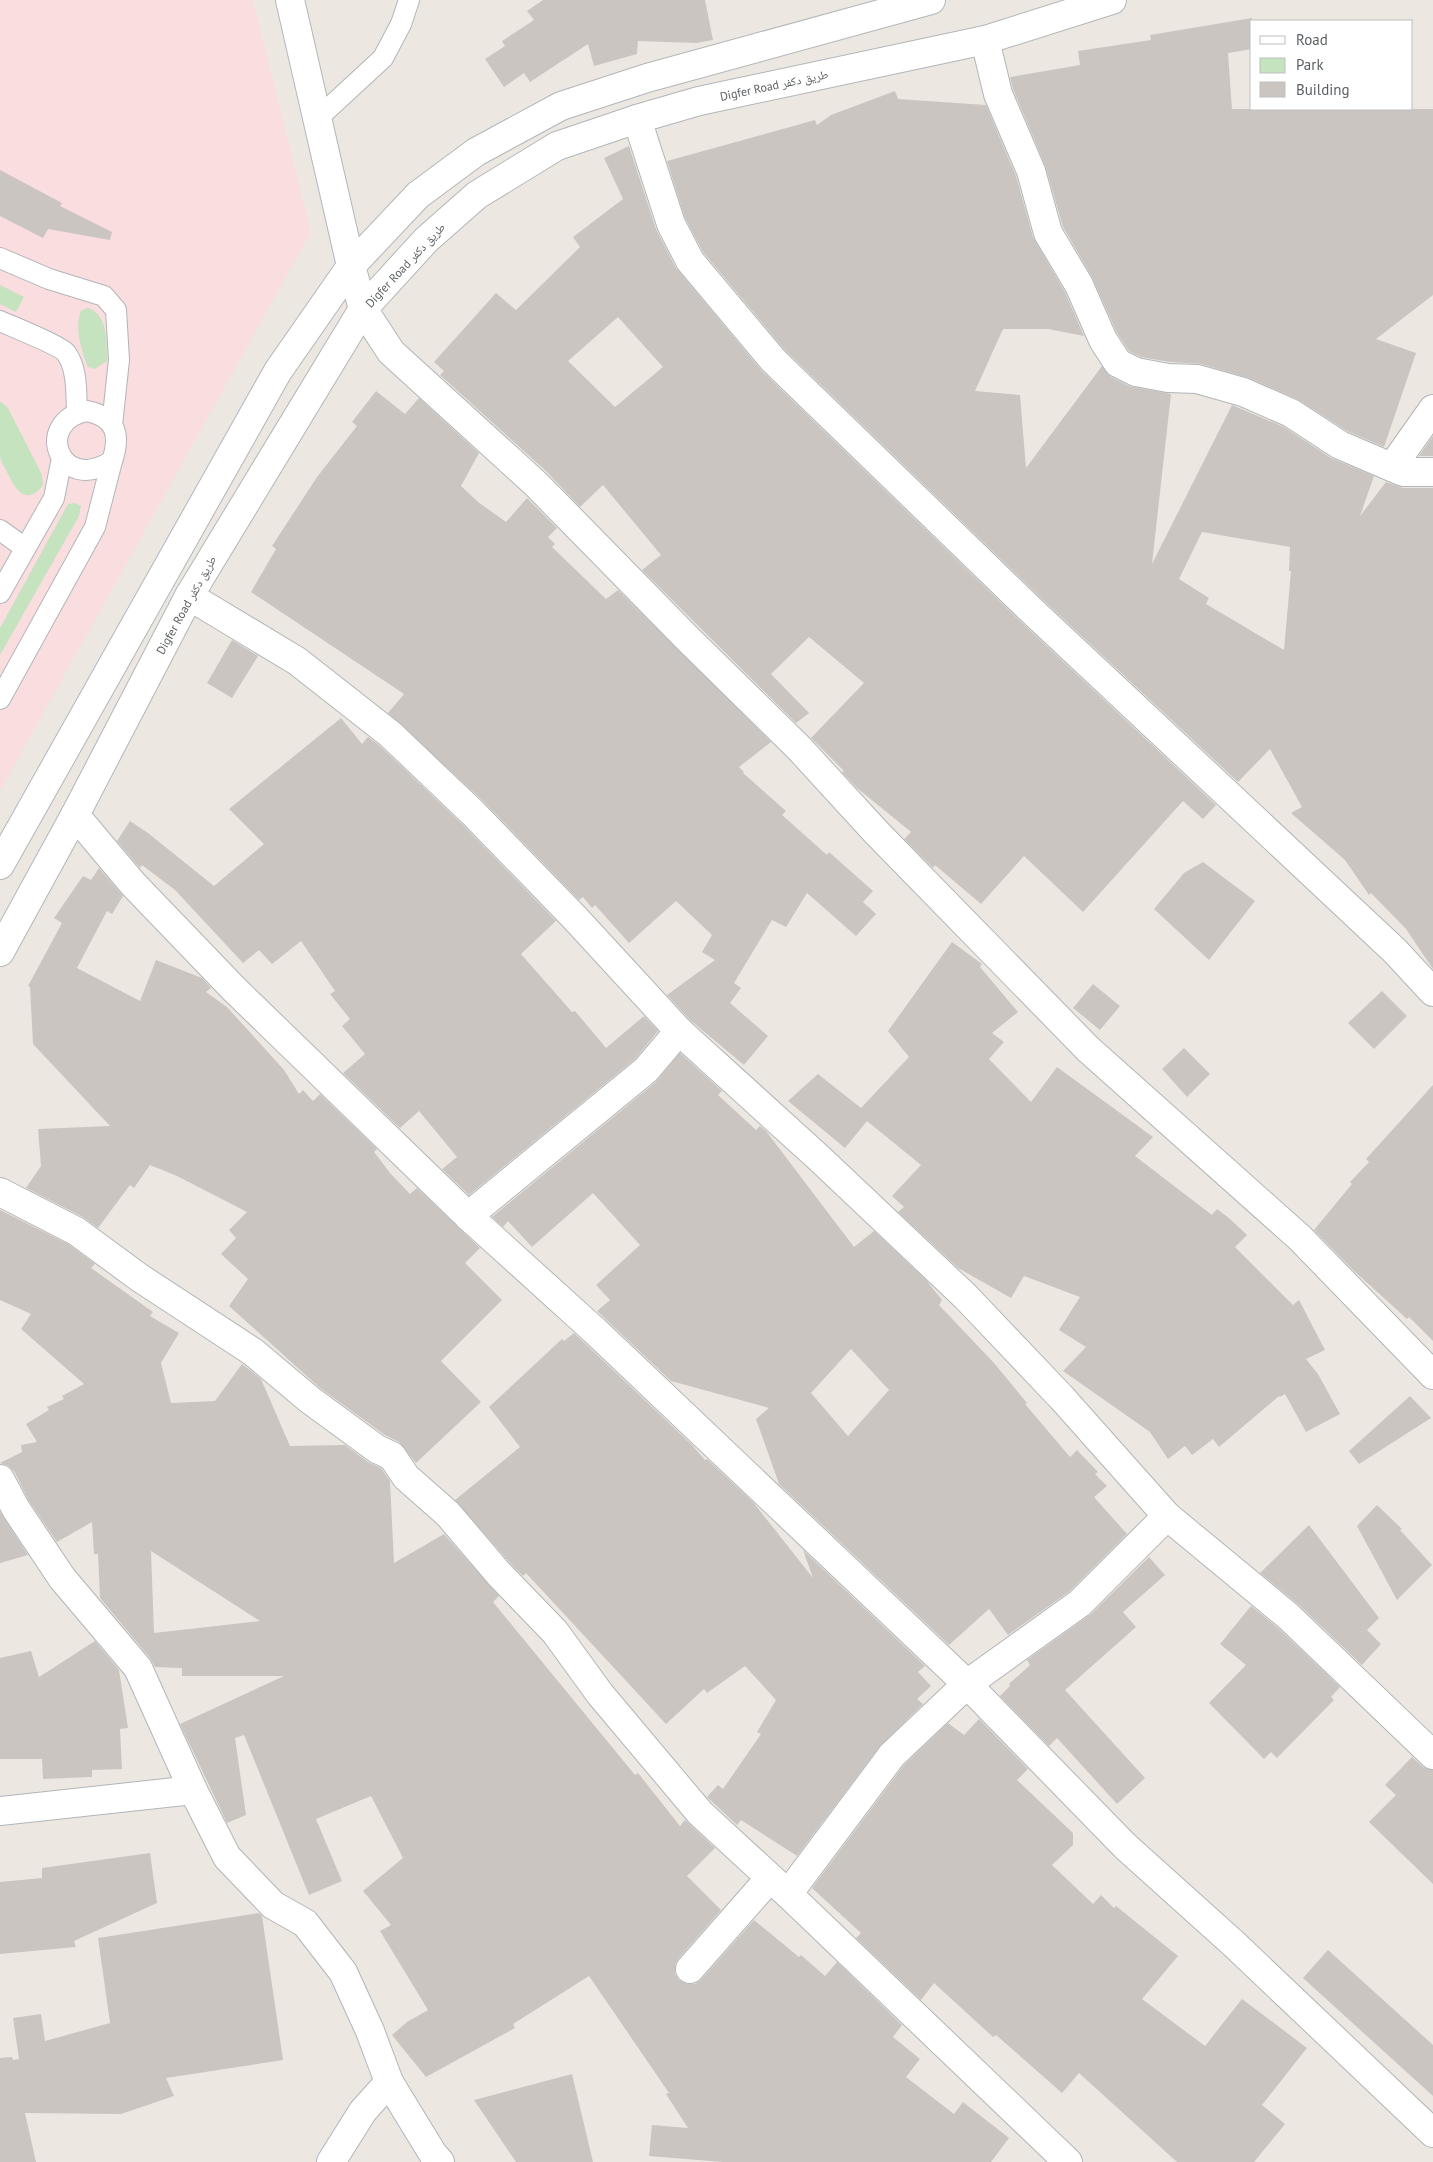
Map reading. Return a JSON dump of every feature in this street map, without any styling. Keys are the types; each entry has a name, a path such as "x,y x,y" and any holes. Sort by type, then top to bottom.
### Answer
{"street":[{"path":"290,0 351,266 363,309 391,352 536,484 799,748 876,832 1088,1049 1300,1238 1433,1374"},
{"path":"0,865 278,370 351,266 418,195 476,152 560,106 647,78 931,0"},
{"name":"Digfer Road طريق دكفر","path":"0,952 75,815 189,596 363,309 426,240 477,195 557,146 637,119 699,101 985,40 1112,0"},
{"path":"985,40 998,94 1031,171 1048,233 1079,285 1103,340 1118,363 1136,372 1168,378 1197,379 1243,392 1291,413 1340,445 1403,472 1433,472"},
{"path":"637,119 671,224 690,261 773,360 1030,609 1395,951 1433,992"},
{"path":"1392,467 1433,409"},
{"path":"189,596 297,661 390,734 473,813 575,918 679,1031 820,1158 966,1297 1062,1398 1167,1516 1288,1616 1433,1755"},
{"path":"75,815 133,884 234,989 468,1216 594,1330 967,1684 1125,1846 1234,1944 1433,2133"},
{"path":"468,1216 646,1070 679,1031"},
{"path":"0,1192 76,1231 140,1278 253,1352 310,1400 377,1449 392,1456 406,1477 448,1514 499,1574 555,1632 600,1694 700,1813 1068,2162"},
{"path":"0,1479 16,1509 62,1578 138,1668 193,1790 228,1857 273,1905 305,1923 343,1972 370,2031 389,2082 433,2154 440,2162"},
{"path":"690,1969 779,1886 892,1755 967,1684 1080,1603 1167,1516"},
{"path":"0,1812 193,1790"},
{"path":"332,2162 363,2111 389,2082"}],"lane":[{"path":"317,119 383,58 401,24 409,0"},
{"path":"0,258 49,279 104,296 116,310 119,360 112,425"},
{"path":"0,321 65,351 74,373 78,413"},
{"path":"0,593 54,498 62,458 57,441 58,432 69,417 78,413 87,411 106,417 112,425 117,443 95,527 0,699"},
{"path":"62,458 69,465 86,471 95,470 112,461"},
{"path":"0,530 26,548"}],"shaded area":[{"path":"0,0 253,0 311,232 0,791"}],"green space":[{"path":"0,285 24,297 16,312 0,304"},
{"path":"87,308 99,316 105,330 107,361 95,369 88,367 81,347 79,332 78,324 81,311"},
{"path":"0,401 8,408 42,475 43,485 32,495 23,494 18,490 1,460"},
{"path":"75,503 81,506 79,516 0,655 0,628 68,504"}],"building":[{"path":"543,0 705,0 713,40 696,43 638,41 637,54 594,66 588,44 530,82 524,73 504,87 485,59 505,46 502,41 534,20 527,11"},
{"path":"1252,18 1250,20 1250,49 1228,53 1232,109 1433,109 1433,295 1376,339 1416,353 1384,447 1347,431 1297,399 1249,378 1201,364 1170,362 1141,357 1129,351 1117,333 1092,277 1063,227 1045,165 1013,89 1010,77 1080,65 1078,51 1151,40 1150,35"},
{"path":"895,91 898,99 986,105 1016,176 1033,237 1065,292 1084,336 1048,329 1003,329 975,391 1020,395 1026,468 1102,366 1111,377 1129,386 1171,394 1152,564 1232,405 1284,427 1331,458 1374,476 1360,516 1386,482 1403,488 1433,488 1433,969 1406,929 1371,893 1369,895 1345,860 1291,813 1302,807 1270,749 1238,782 1041,598 784,349 703,252 685,218 667,161 815,120 817,125 831,115","holes":["1202,532 1290,547 1289,571 1291,571 1284,650 1206,604 1209,598 1179,579"]},
{"path":"629,146 656,229 676,268 761,370 1019,620 1216,805 1203,819 1183,801 1083,912 1024,856 981,904 935,865 933,868 904,839 911,832 857,788 842,772 844,771 811,738 864,683 809,637 771,674 809,713 796,723 642,570 661,555 603,485 580,507 547,472 440,375 444,371 434,362 496,293 516,310 580,247 573,237 623,199 604,158","holes":["618,317 663,367 615,407 568,361"]},
{"path":"0,170 62,203 60,206 112,232 110,240 48,229 43,238 0,216"},
{"path":"376,391 405,414 419,398 479,453 461,486 478,502 506,522 527,498 557,528 548,537 555,544 552,547 606,599 618,590 771,742 739,767 743,773 786,811 782,815 827,855 829,852 873,891 863,902 876,914 856,936 807,893 786,927 772,920 734,983 741,988 730,1003 768,1036 744,1065 690,1020 667,995 715,960 702,952 712,935 676,901 629,943 595,905 592,908 583,897 579,900 484,802 388,713 404,694 251,592 276,549 272,546 317,477 357,426 352,422"},
{"path":"1433,436 1433,456 1419,456"},
{"path":"232,640 258,656 232,698 207,683"},
{"path":"341,718 362,744 368,737 380,746 462,824 556,921 521,954 572,1012 575,1011 606,1048 644,1016 658,1031 635,1059 469,1195 442,1169 457,1157 419,1111 400,1128 343,1073 365,1054 342,1026 350,1019 330,994 335,991 301,941 272,964 259,950 243,963 175,890 142,865 140,868 117,841 130,821 148,833 214,886 264,844 229,809"},
{"path":"1203,862 1255,901 1209,960 1154,909 1184,873"},
{"path":"99,868 123,896 112,914 107,911 77,968 140,1001 156,960 202,978 211,988 206,992 227,1007 284,1070 299,1094 303,1090 313,1101 320,1094 377,1149 374,1152 390,1173 410,1194 417,1188 480,1248 465,1263 502,1300 441,1361 481,1402 416,1463 399,1442 385,1435 320,1388 229,1306 248,1279 221,1254 236,1238 229,1230 247,1212 177,1176 150,1165 134,1188 130,1185 98,1228 83,1217 26,1188 41,1166 38,1129 110,1126 33,1044 30,987 28,986 62,923 54,918 83,876 91,880"},
{"path":"952,942 982,964 980,967 1018,1012 992,1033 1004,1042 989,1059 1031,1102 1057,1067 1153,1137 1135,1156 1212,1215 1217,1209 1230,1219 1247,1235 1235,1247 1293,1305 1299,1300 1325,1350 1306,1359 1318,1374 1340,1414 1306,1432 1285,1394 1279,1396 1219,1447 1213,1439 1192,1455 1185,1446 1168,1459 1150,1432 1063,1371 1086,1347 1059,1330 1080,1297 1024,1276 1011,1298 958,1268 898,1212 904,1207 892,1196 921,1165 867,1121 845,1148 788,1101 818,1074 861,1108 909,1057 888,1031"},
{"path":"1093,984 1120,1006 1100,1030 1073,1008"},
{"path":"1382,991 1407,1016 1374,1049 1348,1023"},
{"path":"1184,1048 1210,1074 1187,1097 1162,1069"},
{"path":"680,1053 722,1091 718,1095 756,1130 760,1126 766,1131 854,1247 874,1231 926,1280 942,1300 939,1305 994,1363 1027,1403 1025,1404 1070,1457 1077,1450 1098,1472 1095,1474 1107,1486 1094,1497 1127,1534 1070,1591 1008,1635 989,1609 949,1645 779,1484 756,1419 769,1408 671,1381 597,1311 610,1300 596,1285 640,1245 593,1193 532,1247 508,1221 503,1227 492,1217 656,1082","holes":["851,1349 889,1390 848,1436 811,1393"]},
{"path":"1433,1085 1433,1341 1409,1317 1407,1319 1353,1270 1314,1230 1352,1184 1350,1182 1369,1162 1366,1159"},
{"path":"0,1210 68,1244 95,1264 91,1268 153,1312 150,1316 179,1333 161,1363 171,1403 215,1401 242,1364 261,1379 290,1446 345,1445 368,1462 381,1468 390,1481 394,1563 444,1534 499,1596 493,1602 635,1775 638,1773 680,1826 685,1820 715,1848 687,1876 721,1910 678,1959 675,1965 675,1974 679,1980 687,1984 695,1984 701,1980 754,1920 799,1957 801,1955 825,1976 837,1962 902,2025 893,2037 920,2059 906,2077 954,2114 963,2102 1009,2138 991,2162 723,2162 649,2156 652,2125 688,2128 666,2094 669,2093 589,1976 513,2024 515,2028 426,2077 392,2035 407,2022 428,2010 380,1931 391,1925 363,1891 403,1858 371,1796 316,1819 342,1881 309,1895 244,1735 235,1738 246,1815 227,1823 180,1724 284,1676 182,1676 182,1668 155,1667 150,1658 100,1598 98,1554 94,1554 92,1522 57,1542 29,1501 14,1471 0,1463 22,1452 21,1445 37,1442 26,1424 49,1410 47,1407 64,1399 62,1396 84,1384 21,1329 31,1314 0,1300","holes":["151,1551 260,1621 154,1633"]},
{"path":"574,1333 691,1444 705,1460 707,1459 753,1502 813,1578 803,1550 925,1666 918,1672 931,1686 917,1699 923,1704 880,1746 797,1856 741,1820 737,1825 707,1797 718,1785 723,1789 761,1734 757,1732 776,1700 745,1666 707,1693 704,1689 666,1724 526,1573 523,1576 511,1564 455,1500 520,1447 489,1407 562,1339 564,1341"},
{"path":"1410,1396 1431,1418 1359,1464 1349,1451"},
{"path":"1377,1505 1402,1529 1400,1530 1432,1565 1397,1600 1357,1526"},
{"path":"0,1512 28,1555 0,1563"},
{"path":"1309,1525 1379,1618 1367,1630 1381,1644 1362,1665 1299,1605 1260,1573"},
{"path":"1149,1557 1165,1575 1123,1612 1136,1627 1065,1690 1145,1778 1117,1804 1057,1738 1049,1746 1000,1696 1010,1686 1009,1684 1030,1665 1027,1660 1091,1614"},
{"path":"1251,1606 1278,1628 1340,1687 1331,1697 1334,1700 1277,1758 1271,1752 1264,1759 1209,1703 1246,1665 1220,1644"},
{"path":"95,1641 119,1670 128,1728 120,1729 122,1769 92,1770 92,1777 43,1779 42,1759 0,1759 0,1658 31,1651 39,1677"},
{"path":"979,1719 1028,1769 1017,1780 1073,1833 1073,1845 1052,1865 1093,1904 1101,1895 1114,1908 1116,1906 1178,1956 1142,1999 1205,2046 1242,1999 1307,2048 1262,2105 1285,2124 1254,2162 1177,2162 1079,2073 1062,2093 996,2035 993,2037 934,1983 921,2000 856,1938 861,1933 812,1888 904,1765 948,1723 964,1735"},
{"path":"1412,1757 1423,1767 1433,1770 1433,1884 1369,1822 1396,1795 1385,1785"},
{"path":"150,1853 157,1903 74,1941 76,1947 0,1954 0,1882 42,1878 42,1868"},
{"path":"259,1913 262,1916 283,2060 166,2078 174,2096 121,2114 25,2113 36,2162 0,2162 0,2058 12,2057 13,2060 19,2059 13,2018 41,2014 45,2041 110,2023 98,1938"},
{"path":"1328,1950 1433,2045 1433,2096 1303,1978"},
{"path":"572,2074 593,2162 516,2162 474,2100"}]}
